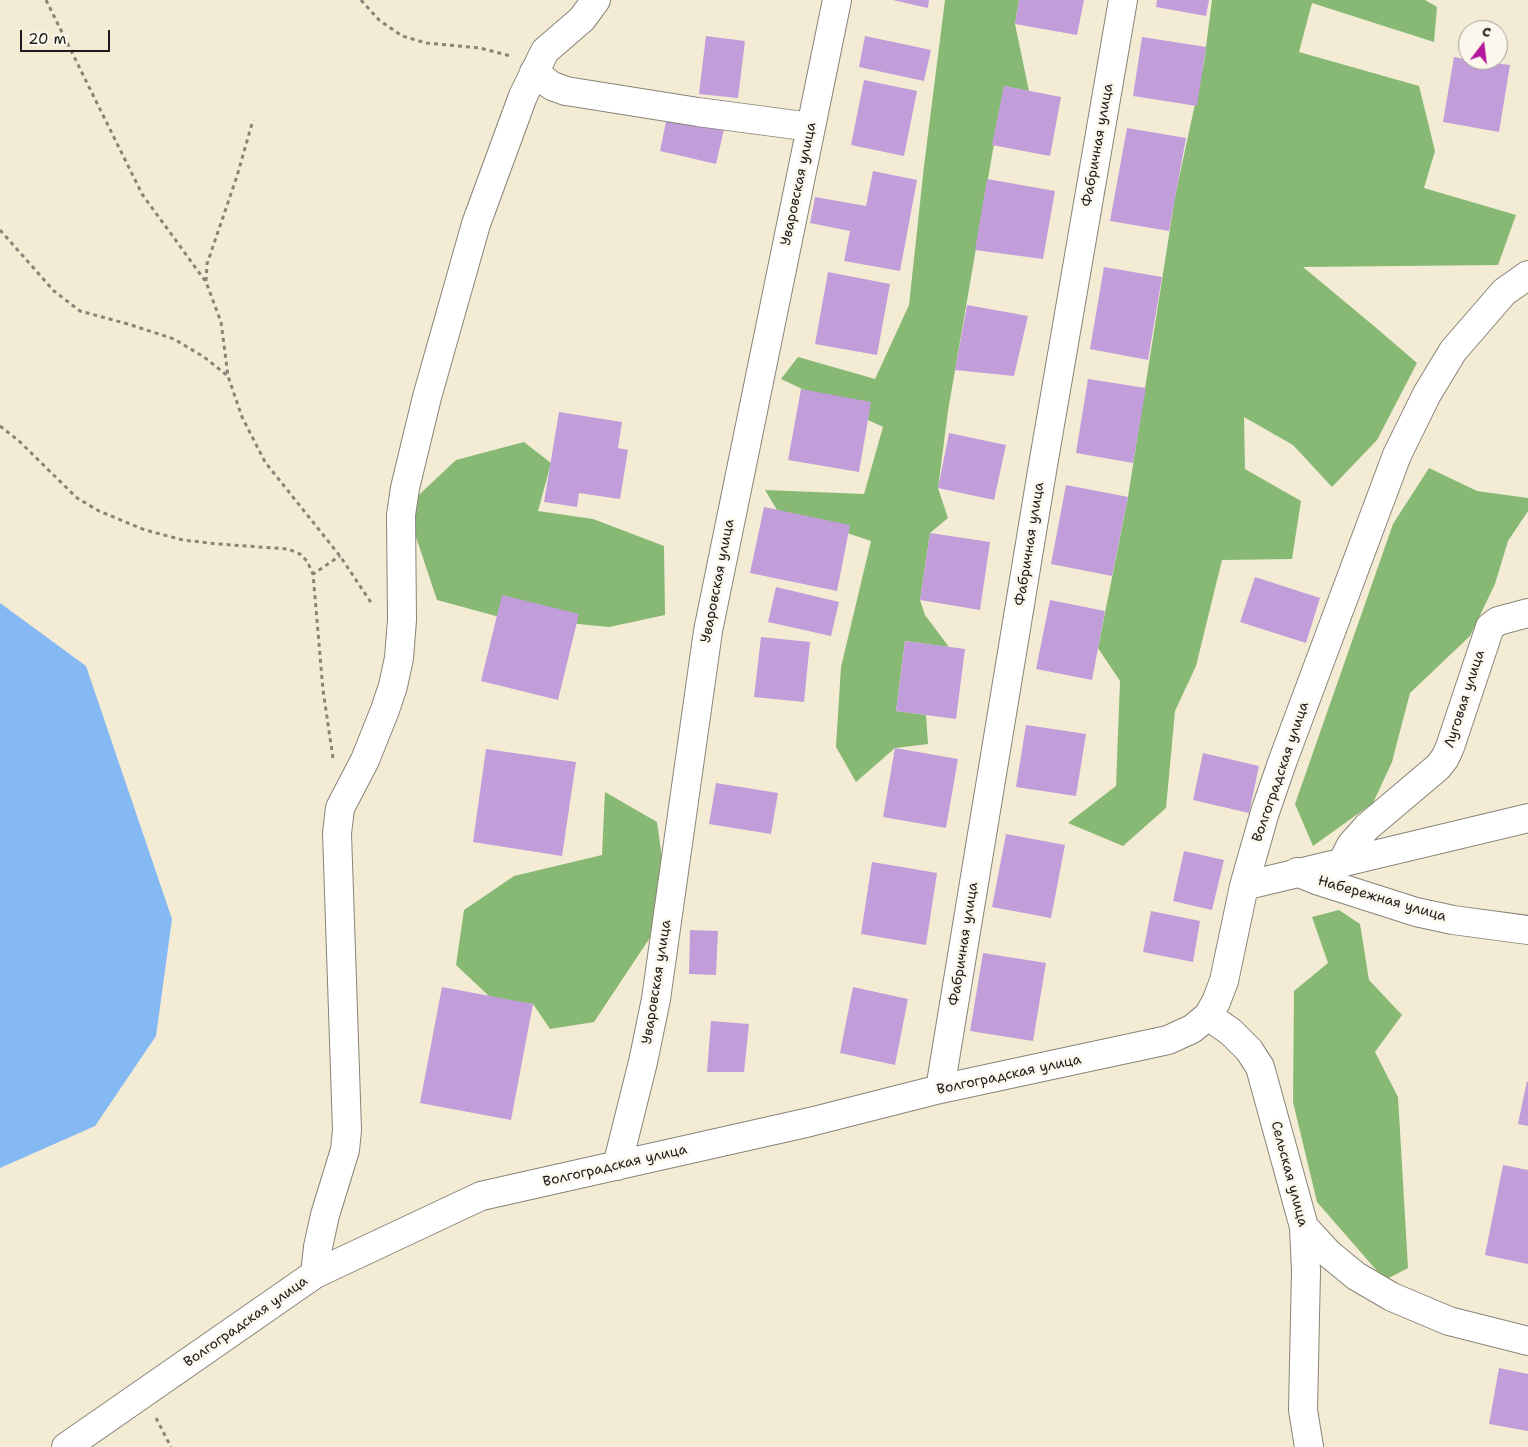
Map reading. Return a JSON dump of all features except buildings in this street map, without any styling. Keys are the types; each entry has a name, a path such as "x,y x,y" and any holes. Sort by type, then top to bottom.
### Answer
{"street":[{"path":"314,1274 325,1215 345,1150 347,1130 337,833 340,808 365,760 393,686 402,620 401,515 405,488 427,398 476,224 523,96 545,51 582,19 596,0"},
{"name":"Уваровская улица","path":"617,1166 643,1062 656,1000 708,631 836,0"},
{"name":"Фабричная улица","path":"940,1090 1044,461 1123,0"},
{"path":"534,72 552,86 566,90 698,112 811,127"},
{"name":"Волгоградская улица","path":"66,1447 314,1274 481,1196 810,1122 940,1090 1168,1040 1192,1029 1208,1016 1224,981 1244,886 1265,812 1398,455 1427,394 1453,351 1504,292 1528,275"},
{"name":"Луговая улица","path":"1343,861 1351,845 1367,827 1438,767 1445,758 1490,627 1498,620 1528,613"},
{"path":"1244,886 1528,818"},
{"name":"Набережная улица","path":"1297,872 1319,881 1416,912 1452,920 1528,930"},
{"name":"Сельская улица","path":"1208,1016 1231,1032 1249,1050 1260,1067 1304,1227 1306,1270 1303,1410 1309,1447"},
{"path":"1304,1227 1328,1253 1356,1276 1392,1297 1448,1321 1528,1341"}],"path":[{"path":"46,0 142,194 206,282 221,322 228,376 242,417 265,462 340,556 313,574"},
{"path":"361,0 379,20 402,36 426,43 480,48 506,54 518,59 534,72"},
{"path":"206,282 207,264 237,176 253,120"},
{"path":"0,230 54,291 80,311 128,324 174,340 204,357 228,376"},
{"path":"0,426 19,441 77,498 98,511 145,530 183,540 288,549 300,554 307,561 313,574 323,690 333,759"}],"green space":[{"path":"945,0 1019,0 1015,24 1029,91 1004,86 948,411 938,488 948,518 930,533 920,600 925,615 949,647 905,641 896,711 926,715 928,744 895,748 856,782 836,747 841,667 871,541 777,510 765,490 864,494 883,427 781,379 798,357 875,379 909,305"},
{"path":"1212,0 1425,0 1437,7 1434,42 1312,3 1299,52 1419,86 1435,151 1424,188 1516,215 1498,265 1303,267 1417,363 1377,440 1332,487 1293,445 1244,417 1245,469 1301,501 1292,559 1222,560 1196,666 1175,711 1166,808 1123,846 1068,823 1116,786 1120,681 1098,648 1128,497 1175,197 1204,62"},
{"path":"524,442 551,463 538,511 593,519 664,546 665,615 609,627 496,616 437,600 406,507 456,460"},
{"path":"1429,468 1477,491 1528,498 1528,511 1508,541 1495,584 1470,636 1410,693 1392,762 1373,803 1313,846 1295,804 1393,524"},
{"path":"605,792 657,822 669,909 594,1022 550,1029 533,1004 490,997 456,965 464,910 514,876 602,855"},
{"path":"1339,910 1360,924 1369,980 1402,1015 1375,1052 1398,1097 1408,1268 1385,1280 1317,1202 1293,1102 1294,991 1328,963 1312,917"}],"water":[{"path":"0,603 86,666 172,919 156,1036 95,1126 0,1168"}]}
